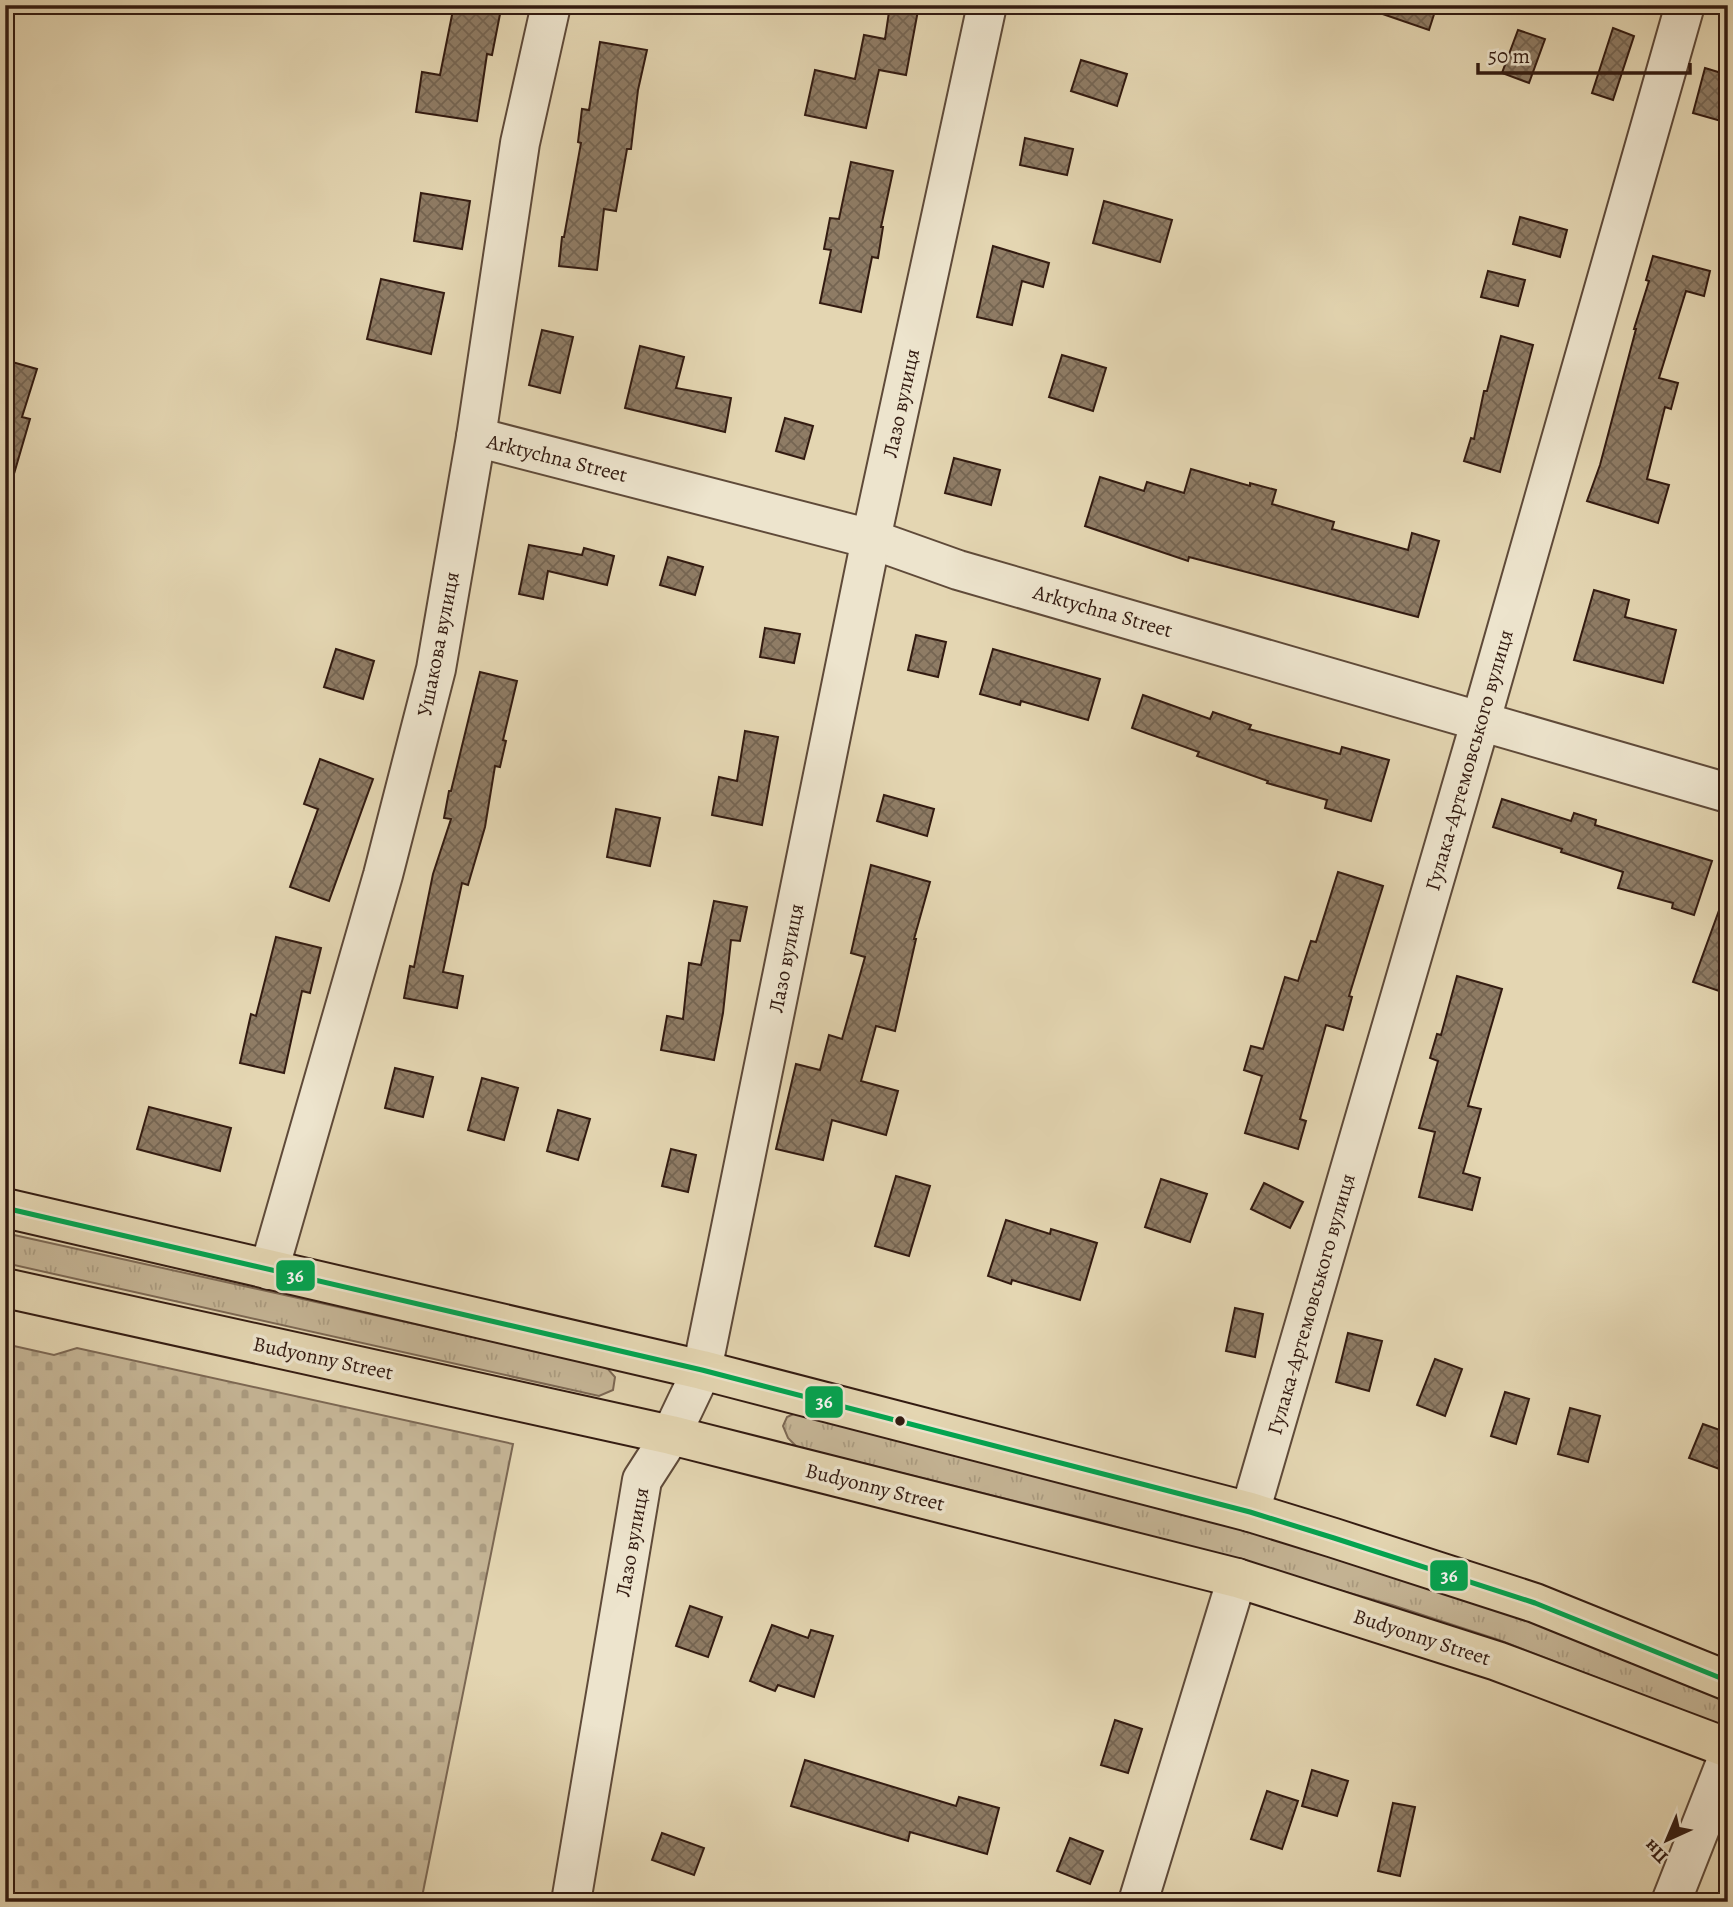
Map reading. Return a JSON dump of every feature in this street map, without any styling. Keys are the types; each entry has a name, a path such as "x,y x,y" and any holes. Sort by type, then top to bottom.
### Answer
{"main road":[{"path":"5,1208 702,1370 1250,1513 1535,1603 1728,1681"},
{"name":"Budyonny Street","path":"5,1288 671,1435 1237,1578 1497,1661 1728,1748"}],"street":[{"name":"Ушакова вулиця","path":"269,1270 383,875 436,670 476,437 520,143 551,5"},
{"name":"Лазо вулиця","path":"571,1902 642,1480 671,1435 702,1370 871,539 987,5"},
{"name":"Гулака-Артемовського вулиця","path":"1250,1513 1481,720 1685,5"},
{"name":"Arktychna Street","path":"476,437 871,539 958,570 1728,793"},
{"path":"1138,1902 1237,1578"},
{"path":"1671,1902 1728,1757"}],"green space":[{"path":"5,1233 595,1364 608,1369 615,1377 613,1390 599,1396 5,1263"},
{"path":"5,1344 54,1355 77,1348 513,1444 421,1902 5,1902"},
{"path":"800,1411 1179,1510 1510,1611 1728,1698 1728,1728 1499,1640 1392,1605 1099,1522 797,1447 788,1438 783,1426 787,1417"}],"building":[{"path":"454,5 481,5 501,9 492,55 487,54 477,121 416,112 422,72 440,75"},
{"path":"890,5 919,5 906,75 879,70 866,128 805,115 815,70 855,79 864,35 885,39"},
{"path":"1368,5 1437,5 1429,30 1368,9"},
{"path":"1613,28 1634,36 1613,100 1592,93"},
{"path":"1518,30 1545,39 1529,83 1502,73"},
{"path":"600,42 647,50 638,90 631,149 627,149 616,211 604,209 597,270 559,266 562,237 581,143 578,142 582,109 589,110"},
{"path":"1081,60 1127,74 1117,106 1071,91"},
{"path":"1705,68 1728,75 1728,123 1693,113"},
{"path":"1025,138 1073,149 1067,175 1020,165"},
{"path":"851,162 893,171 881,227 878,258 872,257 861,312 820,303 831,250 824,249 830,218 839,219"},
{"path":"421,193 470,201 462,249 414,241"},
{"path":"1104,201 1172,220 1160,262 1093,243"},
{"path":"1520,217 1567,230 1560,257 1513,244"},
{"path":"993,246 1049,263 1043,287 1022,281 1012,325 977,317"},
{"path":"1653,256 1710,271 1704,296 1686,291 1659,378 1678,383 1671,409 1665,407 1647,479 1669,485 1658,523 1587,501 1600,465 1634,329 1649,281 1646,280"},
{"path":"1488,271 1525,280 1518,306 1481,297"},
{"path":"381,279 444,293 431,354 367,339"},
{"path":"542,330 573,337 560,393 529,385"},
{"path":"1501,336 1533,345 1500,472 1464,461 1471,438 1474,439 1484,391 1487,391"},
{"path":"640,346 684,357 676,388 731,398 725,432 625,408"},
{"path":"1062,355 1106,368 1093,411 1049,397"},
{"path":"5,360 37,369 22,417 30,419 11,484 5,483"},
{"path":"785,418 813,426 804,459 776,451"},
{"path":"954,458 1000,470 991,505 945,493"},
{"path":"1191,469 1250,486 1250,483 1276,490 1272,504 1334,522 1332,529 1408,550 1412,533 1439,541 1418,617 1189,557 1188,561 1085,526 1100,477 1144,491 1147,482 1184,493"},
{"path":"529,545 582,555 584,548 614,556 607,585 548,571 543,599 519,594"},
{"path":"668,557 703,567 695,595 660,585"},
{"path":"1594,590 1629,600 1625,617 1676,630 1663,683 1574,660"},
{"path":"765,628 800,634 794,663 760,657"},
{"path":"916,635 946,642 938,677 908,670"},
{"path":"336,649 374,661 363,699 324,687"},
{"path":"993,649 1100,679 1088,720 1021,701 1020,705 980,694"},
{"path":"480,672 517,681 503,740 506,741 500,767 495,766 485,827 468,885 462,883 443,972 463,976 457,1008 404,998 410,966 414,967 433,874 451,819 444,818 449,791"},
{"path":"1143,695 1210,719 1213,712 1251,725 1249,729 1340,754 1342,747 1389,760 1371,821 1325,808 1327,800 1267,783 1268,781 1197,756 1199,752 1132,728"},
{"path":"745,731 778,737 762,825 712,815 719,777 737,781"},
{"path":"320,759 373,779 329,901 290,887 318,809 304,804"},
{"path":"884,795 934,809 927,836 877,821"},
{"path":"1502,799 1571,821 1574,813 1596,820 1595,825 1712,861 1694,915 1672,908 1673,903 1618,888 1623,872 1493,827"},
{"path":"616,809 660,818 650,866 607,857"},
{"path":"871,865 930,882 914,939 895,1031 876,1026 861,1081 898,1091 886,1135 832,1120 823,1160 776,1149 796,1064 820,1070 829,1035 842,1039 865,957 851,953"},
{"path":"1338,872 1383,886 1349,996 1352,997 1343,1030 1326,1025 1300,1119 1306,1121 1298,1149 1245,1133 1262,1076 1244,1070 1251,1046 1263,1049 1285,977 1298,981 1311,941 1316,942"},
{"path":"1725,894 1728,895 1728,994 1693,982"},
{"path":"714,901 747,907 740,941 731,940 723,1013 714,1060 661,1050 667,1016 683,1019 689,963 701,965"},
{"path":"276,937 321,948 310,993 302,991 284,1073 240,1063 251,1014 256,1016"},
{"path":"1457,976 1502,989 1468,1106 1481,1109 1463,1173 1480,1178 1472,1210 1419,1197 1435,1132 1419,1128 1438,1061 1430,1058 1437,1034 1441,1035"},
{"path":"395,1068 433,1077 423,1117 385,1108"},
{"path":"482,1078 518,1088 504,1140 468,1130"},
{"path":"149,1107 231,1128 220,1171 137,1149"},
{"path":"558,1110 590,1119 578,1160 547,1151"},
{"path":"671,1149 696,1155 688,1192 662,1186"},
{"path":"896,1176 930,1186 909,1256 875,1246"},
{"path":"1161,1179 1207,1194 1190,1242 1145,1227"},
{"path":"1264,1183 1303,1202 1290,1228 1251,1209"},
{"path":"1006,1220 1050,1234 1051,1229 1097,1243 1080,1300 1012,1280 1011,1284 988,1276"},
{"path":"1235,1308 1263,1314 1255,1357 1226,1351"},
{"path":"1348,1333 1382,1341 1369,1391 1336,1382"},
{"path":"1435,1359 1462,1369 1445,1416 1417,1405"},
{"path":"1505,1392 1529,1399 1516,1444 1491,1436"},
{"path":"1570,1408 1600,1416 1588,1462 1558,1454"},
{"path":"1703,1424 1728,1433 1728,1472 1689,1458"},
{"path":"690,1606 722,1617 708,1657 676,1646"},
{"path":"772,1625 808,1638 811,1630 833,1636 814,1697 778,1685 775,1691 750,1681"},
{"path":"1115,1720 1142,1729 1128,1773 1101,1765"},
{"path":"805,1760 956,1806 959,1797 999,1808 987,1854 910,1832 908,1841 791,1806"},
{"path":"1312,1770 1348,1781 1337,1816 1302,1806"},
{"path":"1267,1791 1298,1801 1282,1849 1251,1839"},
{"path":"1393,1803 1415,1807 1400,1876 1378,1871"},
{"path":"662,1833 704,1848 694,1875 652,1860"},
{"path":"1070,1838 1103,1851 1090,1884 1057,1871"}],"transit line":[{"name":"36","path":"5,1208 702,1370 1250,1512 1535,1603 1728,1681"}]}
